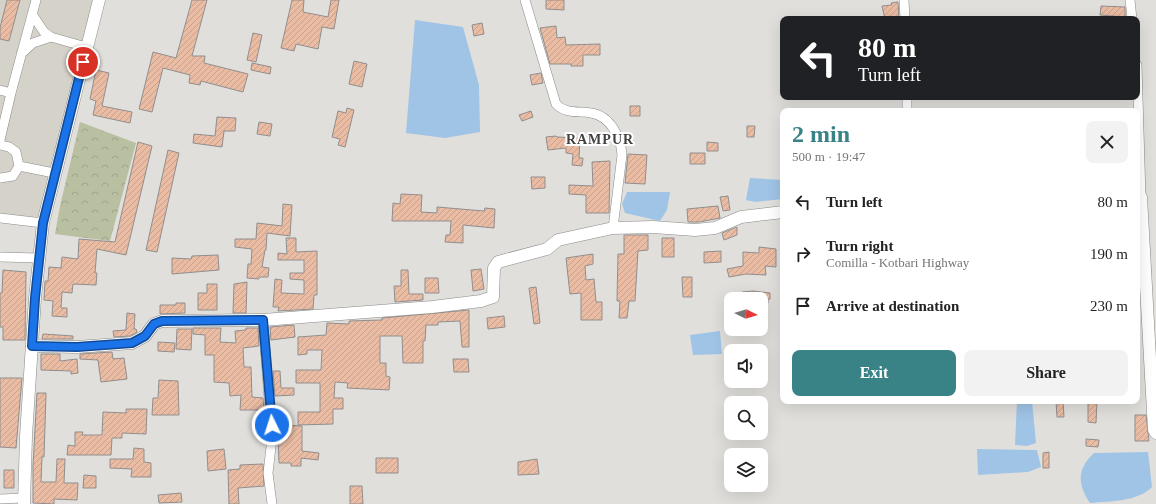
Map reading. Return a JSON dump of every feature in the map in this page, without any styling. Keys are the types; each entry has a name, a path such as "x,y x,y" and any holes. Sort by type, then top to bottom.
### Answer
{"main road":[{"path":"24,501 38,258 43,223 54,172 99,0"},
{"path":"32,346 77,347 132,343 145,336 154,324 162,321 263,320 432,307 488,300 493,297 495,292 495,265 501,260 547,249 558,240 613,228 653,227 695,230 715,228 741,217 780,212"},
{"path":"1140,213 1154,430 1156,433"}],"street":[{"path":"0,140 36,0"},
{"path":"525,0 556,104 565,111 593,113 607,121 617,133 621,144 622,155 613,228"},
{"path":"904,0 905,16"},
{"path":"1130,0 1132,16"},
{"path":"32,14 44,32 51,37 86,47"},
{"path":"21,54 33,43 51,37"},
{"path":"0,90 11,93"},
{"path":"0,146 9,148 16,152 19,166 12,176 0,178"},
{"path":"19,166 54,172"},
{"path":"0,218 43,223"},
{"path":"0,257 38,258"},
{"path":"263,320 272,438 268,473 272,504"},
{"path":"0,499 24,501"}],"shaded area":[{"path":"0,0 94,0 39,221 0,215"}],"green space":[{"path":"80,122 136,143 110,241 55,234 60,206"}],"water":[{"path":"415,20 463,27 479,85 480,132 445,138 406,133"},
{"path":"750,178 780,180 780,199 756,202 746,200"},
{"path":"627,192 670,192 667,210 660,221 625,213 622,204"},
{"path":"720,331 722,354 693,355 690,335"},
{"path":"1017,404 1032,404 1036,443 1027,446 1015,445"},
{"path":"977,449 1037,450 1041,467 1028,472 978,475"},
{"path":"1148,452 1152,487 1139,496 1123,500 1090,503 1083,489 1081,477 1084,465 1094,453"}],"building":[{"path":"7,0 20,0 9,41 0,39 0,28"},
{"path":"192,0 207,0 192,56 205,56 204,63 248,74 243,92 201,81 200,85 189,83 190,75 163,68 152,112 139,109 153,52 176,58"},
{"path":"292,0 304,0 303,12 328,17 331,0 339,0 334,29 322,27 318,49 296,44 294,51 281,48"},
{"path":"546,0 564,0 564,10 546,9"},
{"path":"898,2 899,16 884,16 882,6 892,5 891,3"},
{"path":"1101,6 1125,7 1125,16 1100,15"},
{"path":"482,23 484,34 474,36 472,25"},
{"path":"556,26 557,38 565,37 566,45 600,44 600,55 583,55 583,66 571,66 571,64 550,64 540,28"},
{"path":"253,33 262,35 256,62 247,60"},
{"path":"354,61 367,64 362,87 349,84"},
{"path":"252,63 271,67 270,74 251,70"},
{"path":"96,70 109,73 102,106 132,112 130,123 93,115 96,101 90,99"},
{"path":"541,73 543,83 532,85 530,75"},
{"path":"630,106 640,106 640,116 630,116"},
{"path":"347,108 354,110 345,147 338,145 340,139 332,137 338,111 346,113"},
{"path":"531,111 533,117 522,121 519,115"},
{"path":"217,117 236,118 235,131 224,131 222,147 193,143 194,134 215,136"},
{"path":"259,122 272,124 270,136 257,134"},
{"path":"747,126 755,126 754,137 747,137"},
{"path":"556,136 580,138 579,158 583,158 582,166 572,165 573,154 566,153 566,148 548,150 546,137"},
{"path":"138,142 152,146 126,255 97,249 95,273 97,273 96,285 73,284 72,293 62,292 61,308 67,308 67,317 52,316 53,301 44,300 45,281 48,281 49,267 61,268 62,257 78,259 79,239 115,242"},
{"path":"707,142 718,143 718,151 707,151"},
{"path":"168,150 179,153 157,252 146,250"},
{"path":"690,153 705,153 705,164 690,164"},
{"path":"628,154 647,155 645,184 625,183"},
{"path":"610,161 609,213 586,213 586,195 569,194 569,185 593,186 592,162"},
{"path":"531,177 545,177 545,188 532,189"},
{"path":"401,194 422,195 421,212 437,213 437,207 484,211 485,208 495,209 494,228 463,225 463,243 445,242 446,235 450,235 451,221 392,221 393,203 400,204"},
{"path":"728,196 730,210 723,211 720,197"},
{"path":"283,204 292,205 290,236 267,233 266,250 262,267 269,268 268,277 259,277 259,279 247,278 248,264 251,264 252,249 235,247 235,239 256,239 257,223 282,226"},
{"path":"718,206 720,218 699,222 688,222 687,209"},
{"path":"737,227 737,235 724,240 722,233"},
{"path":"624,235 648,235 648,250 638,251 635,301 629,301 627,318 619,318 620,301 617,301 618,254 624,254"},
{"path":"286,238 296,238 296,252 317,251 317,295 314,295 313,309 278,311 279,307 273,307 275,279 282,280 281,293 304,294 304,280 290,279 290,273 304,273 304,260 278,260 278,253 287,254"},
{"path":"662,238 674,238 674,257 662,257"},
{"path":"759,247 776,249 776,267 765,266 766,275 746,274 729,277 727,269 743,266 743,252 759,253"},
{"path":"721,251 721,262 704,263 704,252"},
{"path":"593,254 593,264 585,266 586,280 594,279 596,302 602,302 602,320 581,320 581,293 570,294 566,258"},
{"path":"218,255 219,270 172,274 172,258 191,259 192,256"},
{"path":"481,269 484,289 473,291 471,270"},
{"path":"3,270 26,272 25,340 3,340 3,327 0,327 0,293 2,293"},
{"path":"401,270 408,270 409,294 423,294 423,300 395,302 394,286 401,286"},
{"path":"682,277 692,277 692,297 683,297"},
{"path":"425,278 438,278 439,293 425,293"},
{"path":"247,282 246,313 233,313 234,284"},
{"path":"207,284 217,284 217,310 198,310 198,293 207,293"},
{"path":"536,287 540,323 534,324 529,288"},
{"path":"768,293 770,293 770,299 768,299"},
{"path":"176,303 185,303 185,313 160,314 160,305 176,305"},
{"path":"469,310 469,347 462,347 460,321 438,322 438,325 426,325 425,341 423,341 423,363 403,363 402,336 380,336 380,363 386,363 386,376 390,377 389,390 347,388 348,383 335,382 334,398 343,398 343,409 333,409 333,424 298,425 298,412 320,412 320,383 296,383 296,370 321,370 322,350 307,350 307,354 298,355 298,337 326,335 327,323 349,324 349,321 382,320 382,318"},
{"path":"127,313 135,314 134,329 136,329 137,332 130,336 114,337 113,331 126,330"},
{"path":"504,316 505,327 488,329 487,318"},
{"path":"294,325 295,337 271,340 270,327"},
{"path":"193,328 221,328 220,342 236,343 235,331 246,330 246,328 258,328 259,346 243,348 244,367 251,367 252,397 263,398 264,410 240,410 241,395 230,396 229,383 214,382 214,355 205,355 205,335 193,334"},
{"path":"177,329 192,329 191,350 176,349"},
{"path":"43,334 73,336 73,339 42,339"},
{"path":"158,342 175,343 174,352 158,351"},
{"path":"112,352 113,359 124,358 127,379 101,382 98,360 80,359 80,354"},
{"path":"41,354 60,354 60,361 77,359 78,373 71,374 71,371 41,370"},
{"path":"453,359 468,359 469,372 454,372"},
{"path":"273,371 280,371 281,388 294,388 294,395 275,396"},
{"path":"0,378 22,378 16,448 0,447"},
{"path":"159,380 178,381 179,415 152,415 153,398 158,398"},
{"path":"37,393 46,393 44,457 42,457 41,482 56,482 57,459 65,459 64,483 78,483 77,500 54,499 54,504 33,503 33,466"},
{"path":"1056,404 1063,404 1064,417 1057,417"},
{"path":"1088,404 1097,404 1096,423 1088,422"},
{"path":"126,409 147,409 146,434 122,433 122,438 112,438 111,455 67,455 68,445 75,446 75,432 83,432 82,435 102,435 103,412 126,413"},
{"path":"1135,415 1146,415 1149,441 1135,441"},
{"path":"283,425 302,426 302,451 319,453 318,460 301,458 301,466 291,466 291,463 279,463 278,435 283,435"},
{"path":"1086,439 1099,440 1098,447 1086,446"},
{"path":"134,448 144,449 144,462 151,463 151,477 131,477 132,469 110,468 110,459 133,459"},
{"path":"224,449 226,469 208,471 207,451"},
{"path":"1049,452 1049,468 1043,468 1043,453"},
{"path":"376,458 398,458 398,473 376,473"},
{"path":"537,459 539,474 518,475 518,462"},
{"path":"263,464 264,486 238,488 239,504 229,504 228,470 240,469 240,465"},
{"path":"4,470 14,470 14,488 4,488"},
{"path":"84,475 96,476 96,488 83,488"},
{"path":"350,486 362,486 363,504 350,504"},
{"path":"181,493 182,502 159,503 158,495"}],"district":[{"name":"RAMPUR","path":"600,139"}],"route":[{"path":"83,62 54,172 43,223 38,258 32,346 77,347 132,343 145,336 154,324 162,321 263,320 267,352 272,425"}]}
